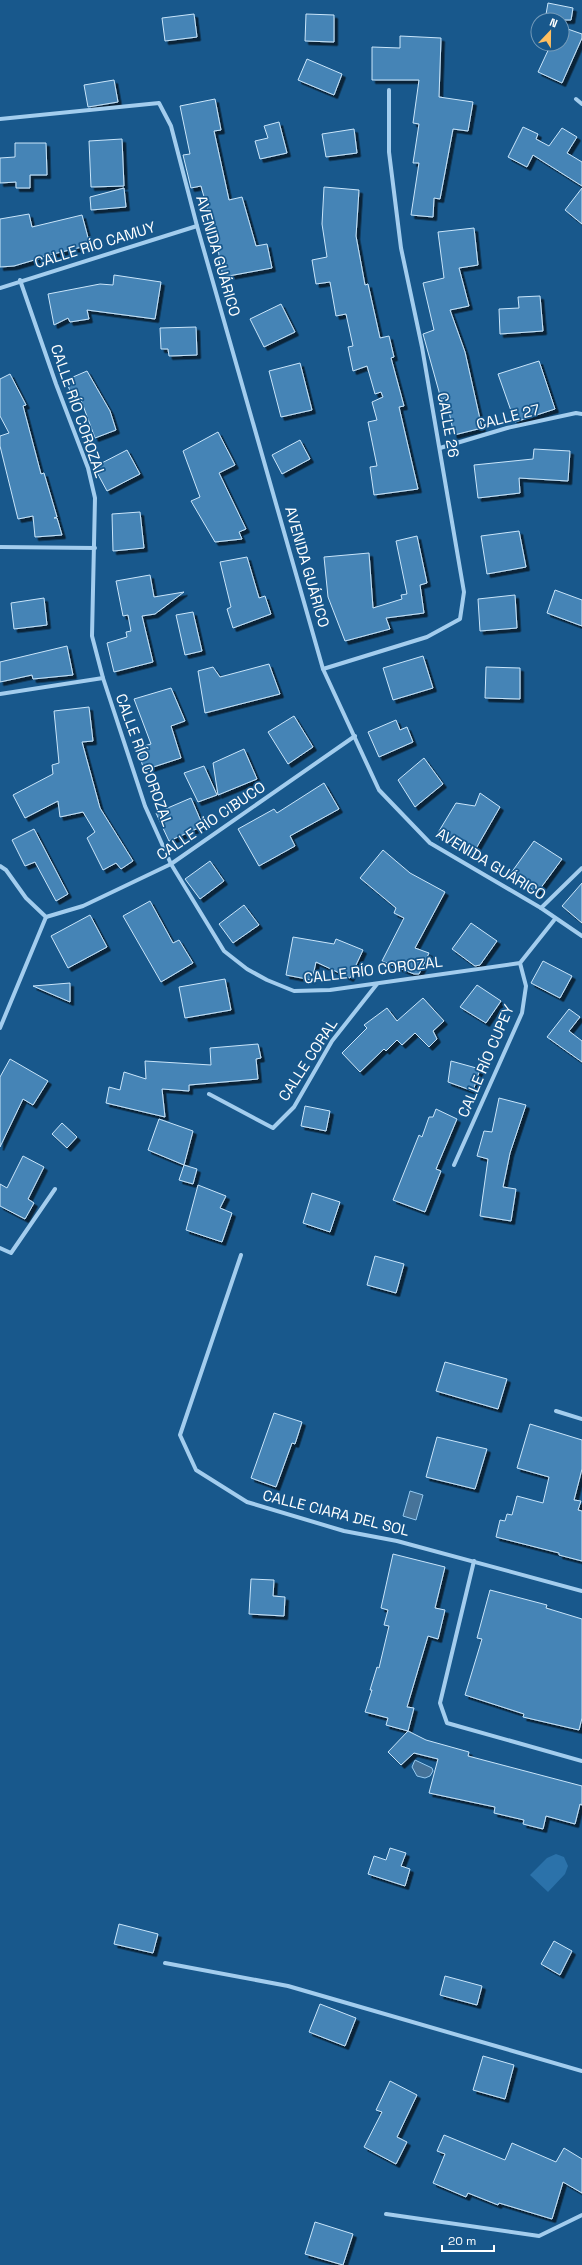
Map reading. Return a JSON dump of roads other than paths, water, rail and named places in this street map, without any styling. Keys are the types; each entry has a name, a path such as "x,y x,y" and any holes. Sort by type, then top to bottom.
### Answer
{"street":[{"name":"CALLE 26","path":"323,669 427,637 460,619 464,592 422,347 401,248 389,152 389,90"},
{"path":"576,100 582,104"},
{"name":"AVENIDA GUÁRICO","path":"0,118 159,104 171,126 197,226 323,669 379,790 430,843 541,908 582,936"},
{"name":"CALLE RÍO CAMUY","path":"0,288 20,280 197,226"},
{"name":"CALLE RÍO COROZAL","path":"20,280 56,384 88,468 95,498 92,636 103,678 145,806 171,864 224,951 247,969 267,980 294,991 330,990 520,963"},
{"name":"CALLE 27","path":"440,448 507,428 576,413 582,414"},
{"path":"0,547 95,548"},
{"path":"0,694 103,678"},
{"name":"CALLE RÍO CIBUCO","path":"46,917 83,906 171,864 355,736"},
{"path":"0,866 6,870 26,898 46,917 0,1028"},
{"path":"541,908 582,868"},
{"path":"520,963 555,919"},
{"name":"CALLE RÍO CUPEY","path":"454,1166 522,1013 526,986 520,963"},
{"name":"CALLE CORAL","path":"209,1094 273,1128 294,1107 332,1041 377,984"},
{"path":"0,1248 11,1253 55,1189"},
{"name":"CALLE CIARA DEL SOL","path":"241,1256 180,1435 196,1470 247,1502 344,1530 398,1541 582,1591"},
{"path":"556,1411 582,1419"},
{"path":"474,1561 440,1703 447,1723 582,1761"},
{"path":"165,1963 288,1986 582,2071"},
{"path":"386,2214 539,2236 582,2215"}]}
